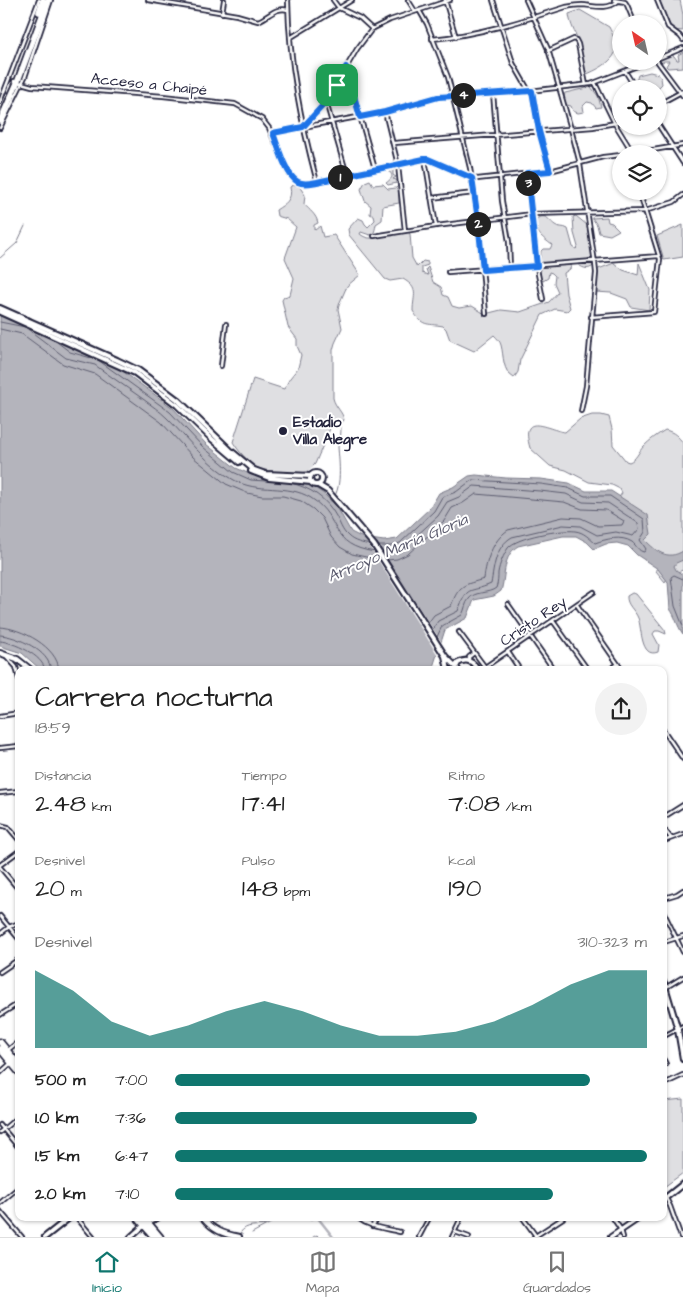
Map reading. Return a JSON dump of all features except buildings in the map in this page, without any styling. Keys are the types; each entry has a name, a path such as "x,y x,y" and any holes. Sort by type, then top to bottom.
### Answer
{"highway":[{"path":"0,113 17,82 43,0"},
{"path":"0,121 49,0"},
{"path":"0,1042 15,1063"},
{"path":"0,1049 15,1063"},
{"path":"146,1222 154,1237"},
{"path":"146,1222 160,1237"}],"main road":[{"path":"0,653 17,658 26,666"},
{"path":"205,1221 215,1230 228,1236 239,1237"}],"street":[{"path":"0,102 39,0"},
{"path":"148,0 167,2 258,21 279,9 284,8 288,10"},
{"path":"222,13 224,0"},
{"path":"288,0 289,40 303,127 317,182"},
{"path":"333,0 339,8 360,18 372,29"},
{"path":"289,40 292,36 352,0"},
{"path":"408,0 415,11"},
{"path":"303,127 326,102 346,67 372,29 390,20 450,0"},
{"path":"493,0 513,63 530,91 550,171"},
{"path":"526,0 548,51 571,129 580,164 595,261 596,273 586,386 581,411"},
{"path":"432,39 456,37 566,7 579,5 610,7 616,1 624,2 629,0"},
{"path":"657,0 668,28 683,40"},
{"path":"445,1 456,37"},
{"path":"624,2 630,15"},
{"path":"419,10 427,24 448,78 472,178 478,220 486,314"},
{"path":"548,51 576,40 586,85"},
{"path":"668,54 683,48"},
{"path":"346,67 375,170"},
{"path":"664,70 682,92 683,96"},
{"path":"612,156 550,171 501,177 472,178 424,159 305,184 298,183 288,172 273,133 385,112 430,99 452,95 530,91 586,85 625,71 630,80"},
{"path":"0,128 17,82"},
{"name":"Acceso a Chaipé","path":"17,82 32,86 162,96 235,104 262,119 273,133"},
{"path":"595,83 612,118"},
{"path":"667,100 682,92"},
{"path":"494,93 510,268"},
{"path":"326,102 347,175"},
{"path":"385,112 398,164 405,231"},
{"path":"394,143 612,124"},
{"path":"665,135 683,163"},
{"path":"667,148 683,145"},
{"path":"424,159 436,226"},
{"path":"527,173 537,266 543,299"},
{"path":"431,198 474,193"},
{"path":"374,236 478,220 532,214 646,211 674,202 683,195"},
{"path":"592,317 654,312 660,256 642,200"},
{"path":"448,272 660,256"},
{"path":"0,308 138,370 178,400 242,462 254,470 265,474 310,476 318,473 322,477 328,492"},
{"path":"0,312 135,373 177,404 226,452 253,473 269,478 311,482 328,492 374,545 442,650 447,666"},
{"path":"221,366 226,324"},
{"path":"310,476 311,482"},
{"path":"318,485 322,481"},
{"name":"Cristo Rey","path":"487,666 594,592"},
{"path":"508,604 551,666"},
{"path":"577,605 618,664 615,666"},
{"path":"553,621 585,666"},
{"path":"459,632 474,653 469,657 469,661"},
{"path":"508,652 517,666"},
{"path":"0,653 12,662 15,668"},
{"name":"Cristo Rey","path":"474,653 484,666"},
{"path":"445,656 455,666"},
{"path":"451,661 469,661 475,666"},
{"path":"458,666 459,662"},
{"path":"0,716 15,714"},
{"path":"667,735 683,758"},
{"path":"0,748 15,746"},
{"path":"0,793 15,791"},
{"path":"667,815 683,805"},
{"path":"0,825 8,827 15,835"},
{"path":"667,833 671,838"},
{"path":"667,840 683,834"},
{"path":"15,854 0,866 15,885"},
{"path":"667,897 683,890"},
{"path":"0,916 15,934"},
{"path":"667,919 683,952"},
{"path":"0,934 15,925"},
{"path":"667,941 683,936"},
{"path":"0,972 15,961"},
{"path":"667,985 683,977"},
{"path":"667,996 678,1030 683,1059"},
{"path":"0,1015 15,1006"},
{"path":"667,1035 683,1026"},
{"path":"7,1051 15,1044"},
{"path":"0,1073 15,1063"},
{"path":"667,1083 683,1075"},
{"path":"0,1132 15,1119"},
{"path":"0,1125 15,1143"},
{"path":"667,1195 683,1184"},
{"path":"0,1203 15,1190"},
{"path":"667,1202 680,1237"},
{"path":"0,1211 22,1237"},
{"path":"45,1237 65,1221"},
{"path":"79,1221 93,1237"},
{"path":"363,1221 372,1226 400,1232"},
{"path":"372,1226 376,1221"},
{"path":"419,1237 427,1221"},
{"path":"452,1237 460,1221"},
{"path":"525,1221 535,1236 558,1221"},
{"path":"615,1221 623,1237"},
{"path":"611,1237 634,1221"},
{"path":"131,1237 146,1222"},
{"path":"454,1232 469,1237"},
{"path":"542,1232 544,1237"}],"shaded area":[{"path":"659,0 680,0 683,15 683,31 673,30 668,21 668,15 666,15"},
{"path":"580,10 609,27 612,33 612,57 601,67 587,74 579,44 569,14"},
{"path":"683,52 683,67 668,68 668,54 679,60 678,55"},
{"path":"650,72 658,74 661,80 636,80 638,75"},
{"path":"591,87 598,96 601,107 596,108 592,103 587,102 583,106 584,112 578,113 573,111 571,106 562,104 565,93"},
{"path":"397,168 393,170 393,175 396,177 393,179 399,181 399,203 383,206 382,220 376,224 373,234 361,232 360,234 364,237 372,238 393,236 400,230 407,230 410,234 412,258 417,267 423,261 428,262 428,265 422,267 422,273 428,275 426,269 428,267 433,282 441,287 443,295 448,297 452,306 459,308 472,306 485,314 501,310 520,312 549,302 558,292 554,283 555,276 549,272 548,278 543,281 538,275 541,251 543,249 550,249 552,245 537,231 536,219 545,217 556,226 568,229 573,247 576,249 578,247 574,233 573,217 576,216 587,225 594,265 587,268 576,263 572,264 570,269 564,273 566,294 570,308 567,311 555,309 542,315 520,360 518,372 514,378 505,367 501,344 494,335 474,351 450,340 443,326 422,322 413,311 414,289 412,286 403,279 390,281 385,279 349,235 348,229 358,218 363,220 368,227 375,220 374,216 370,214 371,206 365,201 361,189 365,182 370,180 373,185 383,184 388,189 396,188 398,186 397,183 388,185 386,183 392,176 388,169"},
{"path":"293,185 299,186 305,195 304,204 316,217 318,223 314,225 314,229 320,226 323,237 334,235 360,275 347,286 340,302 338,309 342,328 333,350 333,398 344,420 341,424 334,419 315,464 306,472 295,473 272,471 255,466 233,442 253,379 284,389 298,368 301,355 297,346 297,339 288,327 282,300 290,295 294,278 285,258 296,227 287,219 277,216 276,210 288,201 291,191 290,187"},
{"path":"607,217 608,222 612,223 619,230 610,235 599,233 597,225 592,218"},
{"path":"683,225 683,257 664,260 657,236"},
{"path":"614,263 623,270 638,275 639,263 650,290 649,310 631,307 627,299 611,293 596,292 596,270"},
{"path":"592,415 609,417 613,445 629,462 636,457 646,444 665,430 676,435 683,443 683,570 669,575 665,582 656,571 660,567 617,500 622,493 620,489 612,485 589,482 566,470 550,466 530,448 528,429 532,426 544,426 565,432 580,419"},
{"path":"632,593 636,594 665,630 666,634 655,631 653,634 659,645 658,652 652,653 645,647 638,618 627,599 627,596"},
{"path":"683,1099 683,1173 667,1185 667,1101"}],"water":[{"name":"Arroyo María Gloria","path":"0,310 30,317 72,348 100,355 106,359 173,408 206,444 236,468 252,475 291,478 309,484 324,494 337,507 351,532 363,538 384,541 397,539 430,508 439,493 453,487 469,476 476,475 541,479 569,483 586,491 611,491 648,515 651,534 645,540 653,548 667,555 683,551 683,560 674,566 683,575 683,634 670,609 668,582 658,569 637,555 628,546 617,543 606,544 594,549 587,542 576,536 563,536 518,546 513,550 507,561 501,591 494,596 474,600 467,618 445,630 433,666 37,666 22,653 0,646"}],"pier":[{"path":"376,542 443,644 439,657 369,546"}],"waterway":[{"path":"0,258 17,243 25,226"},
{"path":"331,501 335,496 339,483 338,445 341,436 341,424"},
{"path":"215,1223 220,1221"},
{"path":"252,1233 274,1221"},
{"path":"320,1221 333,1237"},
{"path":"240,1233 249,1227 266,1225"},
{"path":"313,1237 317,1235 319,1237"}],"place":[{"name":"Estadio Villa Alegre","path":"283,431"}],"route":[{"path":"346,67 360,117 438,97 532,91 539,131 550,171 527,173 537,266 483,270 472,178 428,159 317,182 298,183 288,172 273,133 303,127 318,112 337,85 346,67"}]}
